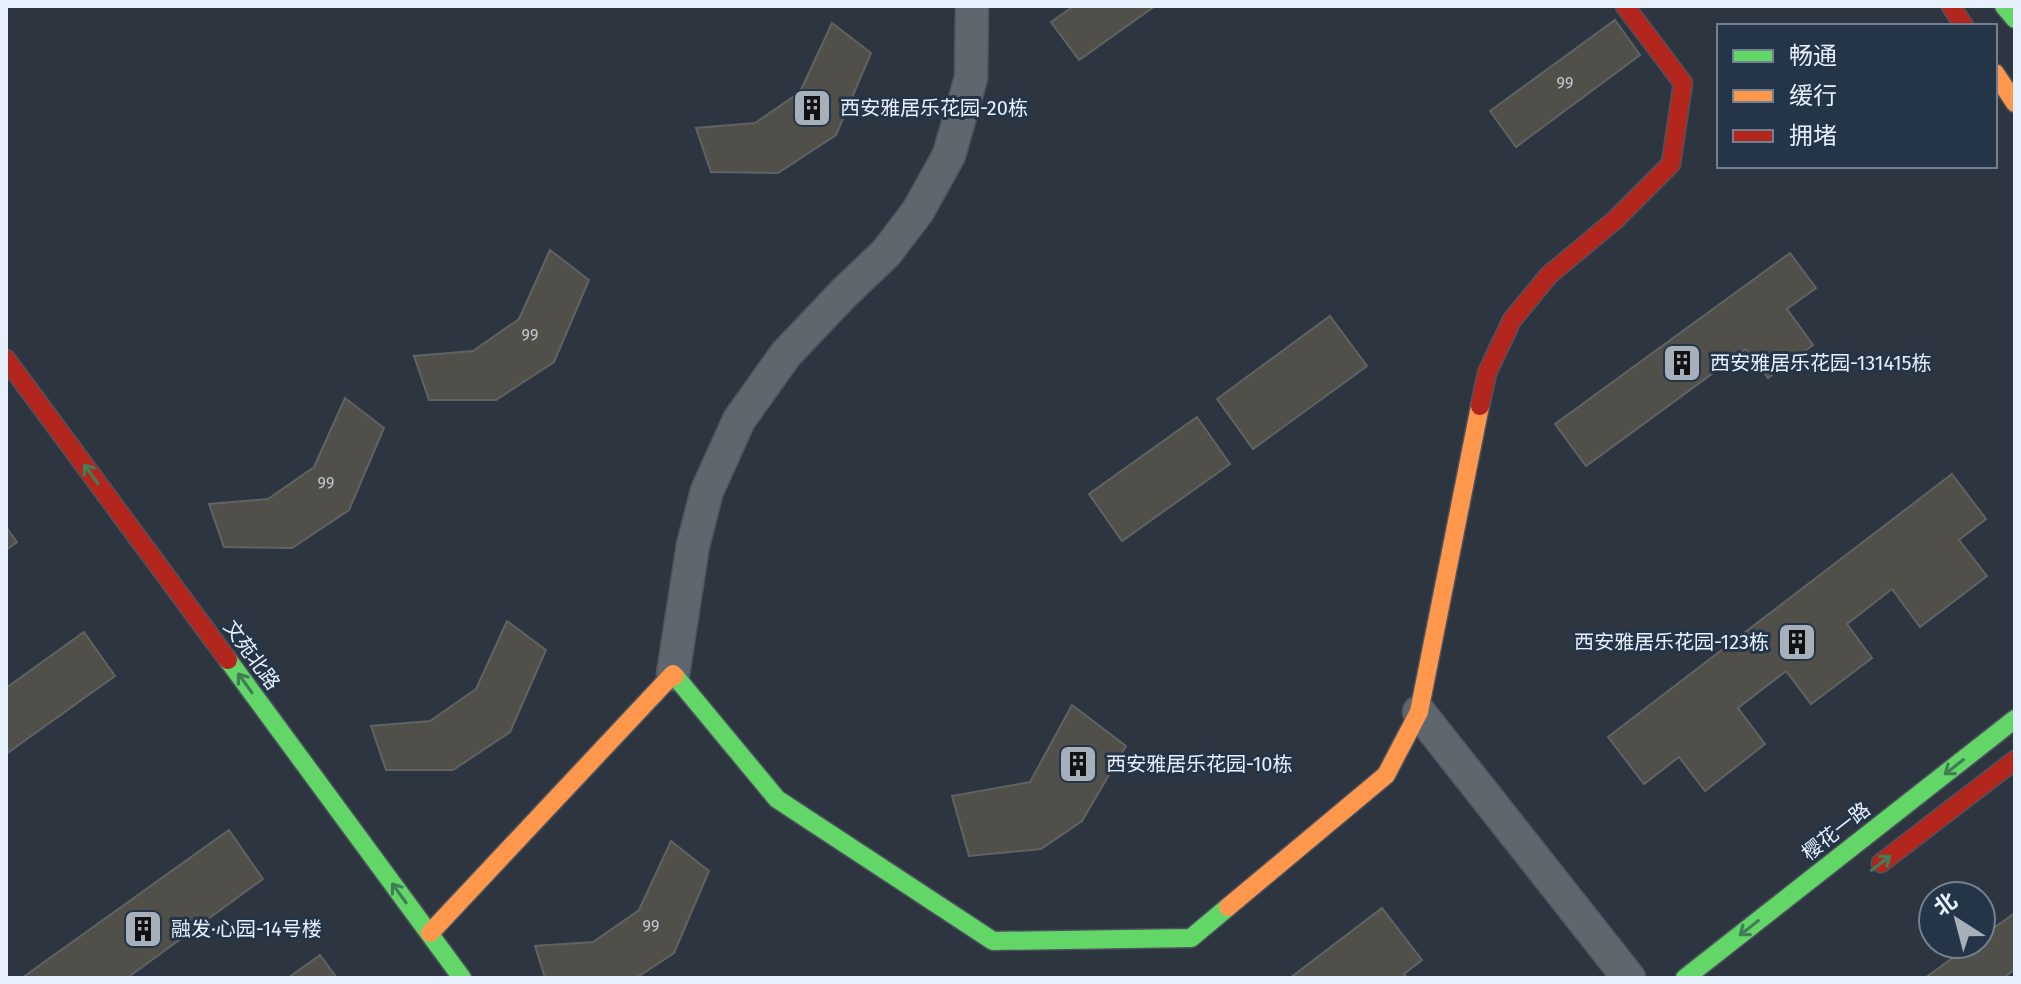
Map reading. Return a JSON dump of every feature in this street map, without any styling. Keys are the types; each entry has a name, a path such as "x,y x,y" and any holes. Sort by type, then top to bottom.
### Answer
{"street":[{"path":"430,933 673,674 693,545 713,477 739,420 786,354 886,253 918,211 949,155 971,78 972,6"},
{"path":"673,674 777,799 993,941 1191,938 1386,775 1419,712 1487,373 1512,320 1549,275 1615,220 1671,164 1683,83 1625,6"},
{"path":"1951,6 1963,24"},
{"path":"2004,6 2015,19"},
{"path":"1997,76 2015,103"},
{"name":"文苑北路","path":"6,359 462,978"},
{"path":"1419,712 1629,978"},
{"name":"樱花一路","path":"1685,978 2015,719"},
{"path":"1866,874 2015,760"}],"building":[{"path":"1074,6 1155,6 1079,60 1051,22"},
{"path":"1615,20 1640,55 1516,147 1490,111"},
{"name":"西安雅居乐花园-20栋","path":"832,23 871,53 836,135 778,173 711,172 696,128 755,123 800,92"},
{"path":"550,250 589,280 554,362 496,400 429,400 414,356 473,351 519,319"},
{"name":"西安雅居乐花园-131415栋","path":"1790,253 1816,288 1787,309 1813,345 1768,378 1746,349 1586,466 1555,424"},
{"path":"1330,316 1367,366 1253,449 1217,399"},
{"path":"345,398 384,428 349,510 292,548 224,547 209,504 268,499 314,467"},
{"path":"1197,417 1230,464 1122,541 1089,494"},
{"name":"西安雅居乐花园-123栋","path":"1952,474 1986,519 1959,540 1987,576 1920,627 1892,589 1847,624 1872,658 1811,704 1786,671 1738,708 1765,744 1705,791 1679,757 1644,784 1608,737"},
{"path":"6,527 17,542 6,550"},
{"path":"507,621 546,650 510,732 453,770 386,770 371,726 430,721 476,689"},
{"path":"84,632 115,676 6,754 6,688"},
{"name":"西安雅居乐花园-10栋","path":"1072,705 1126,746 1082,821 1041,849 969,856 952,796 1030,782"},
{"name":"融发·心园-14号楼","path":"229,830 263,879 127,978 22,978"},
{"path":"671,841 709,871 674,953 636,978 545,978 535,946 593,942 639,910"},
{"path":"1382,908 1422,960 1404,974 1407,978 1290,978"},
{"path":"2015,913 2015,969 2007,978 1925,978 1950,960 1997,960 1997,926"},
{"path":"320,955 337,978 288,978"}],"traffic: fast":[{"path":"2004,6 2015,19"},
{"path":"228,660 462,978"},
{"path":"675,676 777,799 993,941 1191,938 1228,907"},
{"path":"1685,978 2015,719"}],"traffic: slow":[{"path":"1997,76 2015,103"},
{"path":"1228,907 1386,775 1419,712 1480,406"},
{"path":"430,933 673,674 675,676"}],"traffic: jam":[{"path":"1480,406 1487,373 1512,320 1549,275 1615,220 1671,164 1683,83 1625,6"},
{"path":"1951,6 1963,24"},
{"path":"6,359 228,660"},
{"path":"1881,863 2015,760"}],"place":[{"name":"西安雅居乐花园-20栋","path":"812,108"},
{"name":"西安雅居乐花园-131415栋","path":"1682,363"},
{"name":"西安雅居乐花园-123栋","path":"1797,642"},
{"name":"西安雅居乐花园-10栋","path":"1078,764"},
{"name":"融发·心园-14号楼","path":"143,929"}]}
